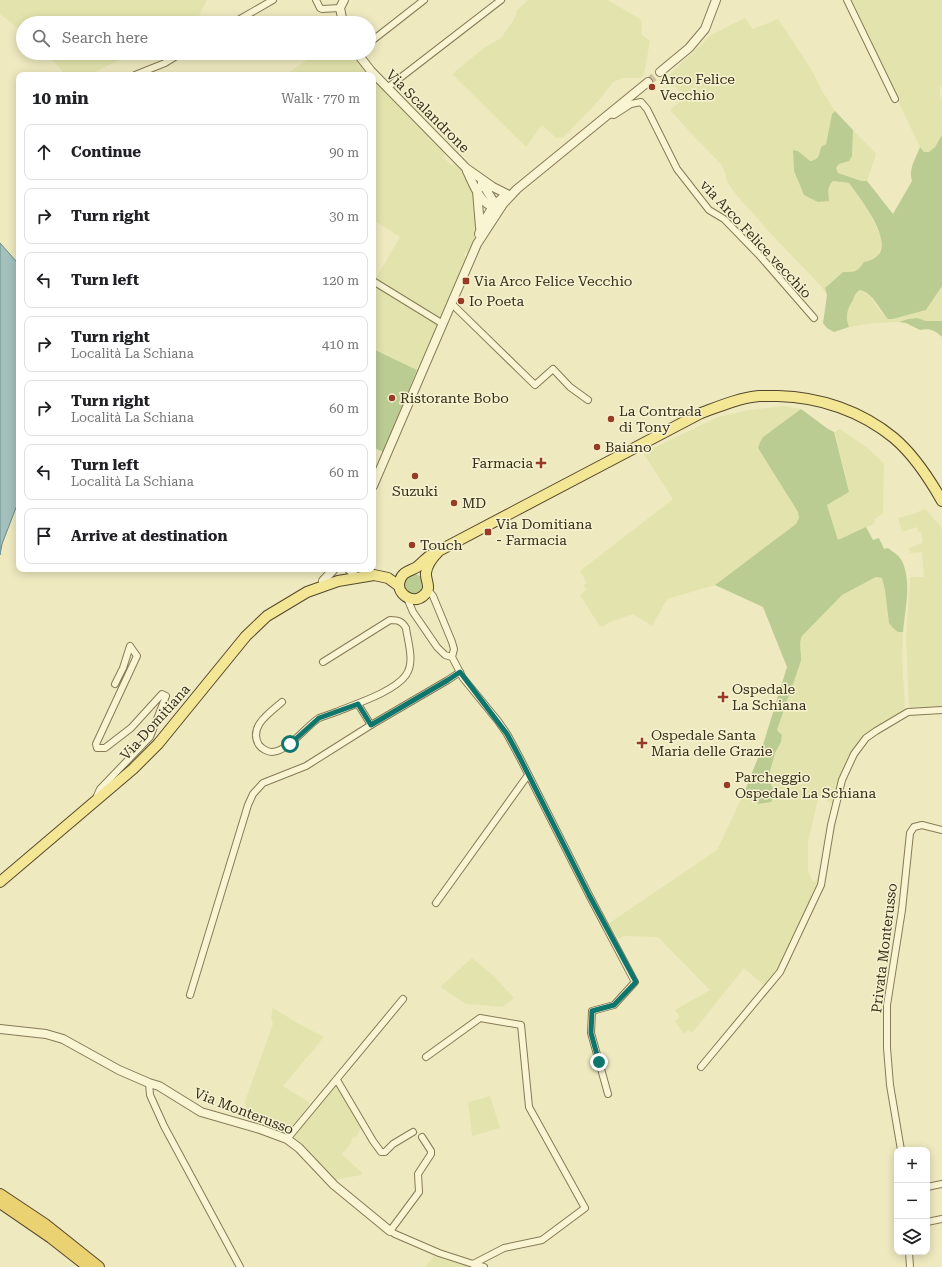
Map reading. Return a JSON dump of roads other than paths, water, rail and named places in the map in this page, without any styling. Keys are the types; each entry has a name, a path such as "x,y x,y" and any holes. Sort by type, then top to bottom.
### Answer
{"highway":[{"path":"0,1194 46,1224 99,1267"},
{"path":"0,1203 51,1238 88,1267"}],"main road":[{"path":"438,552 428,564 426,576 428,590 423,596 415,599 407,598 403,595 399,586 399,574 413,570 431,555 701,413 733,401 760,396 795,397 823,402 855,414 873,423 894,439 920,466 942,501"},
{"path":"413,570 420,571 426,576"},
{"name":"Via Domitiana","path":"307,592 323,581 348,572"},
{"name":"Via Domitiana","path":"370,572 399,574"},
{"name":"Via Domitiana","path":"0,882 133,769 158,744 246,636 256,625 277,609 338,575 374,575 388,578 399,586"}],"street":[{"path":"245,16 273,0"},
{"path":"316,0 322,9 342,4 343,16"},
{"path":"376,38 424,0"},
{"path":"387,88 501,0"},
{"path":"660,72 689,48 705,29 716,0"},
{"path":"847,0 895,99"},
{"path":"143,72 170,60"},
{"name":"Via Scalandrone","path":"362,60 371,72"},
{"name":"Via Scalandrone","path":"376,77 466,168"},
{"path":"376,479 477,244 489,224 503,204 517,189 648,82"},
{"name":"via Arco Felice vecchio","path":"608,114 614,114 631,104 641,102 647,109 678,169 709,210 724,219 760,256 814,318"},
{"path":"466,168 493,187 507,194"},
{"path":"466,168 477,191 486,203 493,207 503,204"},
{"path":"476,176 484,185 492,199 493,212 489,224"},
{"path":"477,244 480,222 477,191 480,186 484,185 493,187"},
{"path":"479,234 493,207 507,194 517,189"},
{"path":"376,283 443,324"},
{"path":"452,304 535,385 553,369 570,387 588,400"},
{"path":"428,590 433,596 452,642 454,649 452,657 460,672 507,734 589,895 636,982 614,1005 592,1011 591,1033 608,1094"},
{"path":"407,598 413,612 437,647 444,655 452,657"},
{"path":"282,702 269,712 257,726 256,739 261,747 267,751 273,752 290,744 319,718 358,704 389,689 400,681 406,674 411,664 406,628 398,620 390,620 323,662"},
{"path":"95,802 100,789 150,737 166,696 162,694 131,728 105,748 97,748 96,744 99,736 137,656 130,646 123,668 115,684"},
{"path":"190,995 248,805 253,794 263,783 306,766 460,672"},
{"path":"358,704 371,725"},
{"path":"701,1067 784,966 798,931 822,885 831,825 842,780 848,765 860,744 876,731 908,712 942,710"},
{"path":"436,903 528,775"},
{"name":"Privata Monterusso","path":"901,1147 890,1080 887,1048 887,1005 902,910 910,833 914,827 922,825 942,830"},
{"path":"287,1139 403,999"},
{"path":"426,1057 480,1018 521,1025 530,1107 585,1208 542,1240 504,1248 473,1264"},
{"name":"Via Monterusso","path":"0,1029 54,1036 119,1070 149,1083 160,1086 201,1112 260,1129 287,1139 299,1148 334,1185 390,1231"},
{"path":"337,1080 381,1152 384,1152 393,1144 413,1132"},
{"path":"149,1083 150,1095 164,1126 240,1267"},
{"path":"422,1137 431,1151 431,1154 418,1174 419,1192 390,1231 439,1253 484,1267"},
{"path":"930,1186 942,1184"},
{"path":"930,1221 942,1219"},
{"path":"909,1255 910,1267"}],"water":[{"path":"0,243 16,261 16,508 2,544 0,555"}],"tunnel":[{"path":"648,82 660,72"}],"place":[{"name":"Arco Felice Vecchio","path":"652,87"},
{"name":"Via Arco Felice Vecchio","path":"466,281"},
{"name":"Io Poeta","path":"461,301"},
{"name":"Ristorante Bobo","path":"392,398"},
{"name":"La Contrada di Tony","path":"611,419"},
{"name":"Baiano","path":"597,447"},
{"name":"Farmacia","path":"541,463"},
{"name":"Suzuki","path":"415,476"},
{"name":"MD","path":"454,503"},
{"name":"Via Domitiana - Farmacia","path":"488,532"},
{"name":"Touch","path":"412,545"},
{"name":"Ospedale La Schiana","path":"723,697"},
{"name":"Ospedale Santa Maria delle Grazie","path":"642,743"},
{"name":"Parcheggio Ospedale La Schiana","path":"727,785"}]}
